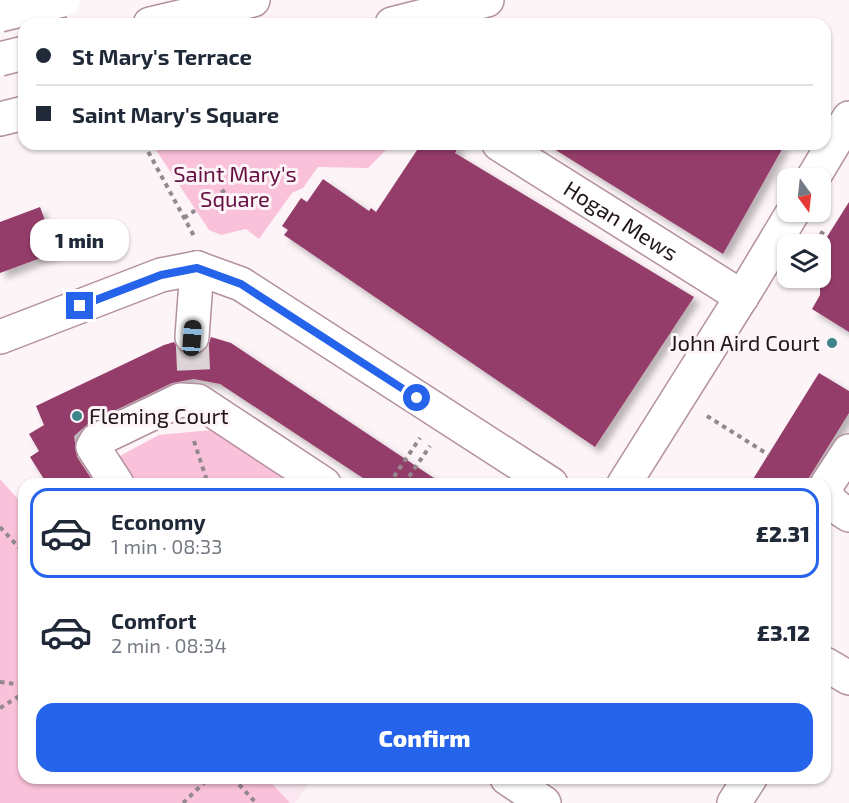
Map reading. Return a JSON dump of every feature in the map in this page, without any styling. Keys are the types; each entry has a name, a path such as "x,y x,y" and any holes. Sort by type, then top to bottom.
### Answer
{"main road":[{"path":"0,15 63,0"},
{"path":"176,18 253,0"},
{"path":"416,18 487,0"},
{"path":"0,59 18,54"},
{"path":"0,119 18,114"},
{"path":"831,148 849,118"},
{"name":"Hogan Mews","path":"509,150 742,297"},
{"path":"819,168 830,150"},
{"path":"628,478 787,222"},
{"path":"0,337 161,275 197,268 241,284 541,478"},
{"path":"192,338 197,268"},
{"path":"113,478 93,447 97,440 187,390 198,402 315,478"},
{"path":"831,478 849,451"},
{"path":"831,502 849,515"},
{"path":"516,784 544,803"},
{"path":"734,803 746,784"}],"path":[{"path":"147,150 194,236 197,268"},
{"path":"184,218 228,188"},
{"path":"678,399 769,455"},
{"path":"394,478 442,414"},
{"path":"407,478 442,414"},
{"path":"0,527 18,546"},
{"path":"0,682 18,684"},
{"path":"0,708 18,697"},
{"path":"183,803 203,784"},
{"path":"239,784 256,803"}],"shaded area":[{"path":"273,784 308,784 295,803 290,803"}],"green space":[{"name":"Saint Mary's Square","path":"156,150 386,150 368,168 318,167 303,188 292,193 259,239 246,229 221,235 209,230"},
{"path":"222,429 290,478 129,478 116,458 159,435"},
{"path":"0,479 18,499 18,784 273,784 290,803 0,803"}],"building":[{"path":"417,150 457,150 455,153 694,297 595,447 284,235 288,230 282,226 301,198 307,202 323,179 369,211 371,208 376,212"},
{"path":"556,150 782,150 723,254"},
{"path":"849,202 849,332 812,309 820,295 820,288 831,288 831,234 829,234"},
{"path":"40,207 57,252 0,273 0,222"},
{"name":"Fleming Court","path":"211,337 231,343 434,478 363,478 220,384 194,379 172,383 89,423 74,436 77,457 91,478 43,478 30,457 39,451 29,434 44,425 36,406 164,345 174,342 182,353 191,356 200,354 208,347"},
{"path":"819,373 849,391 849,413 809,478 754,478"}],"tunnel":[{"path":"192,337 194,379"}],"place":[{"name":"John Aird Court","path":"832,343"},
{"name":"Fleming Court","path":"77,416"}],"route":[{"path":"80,306 161,275 197,268 241,284 417,398"}]}
